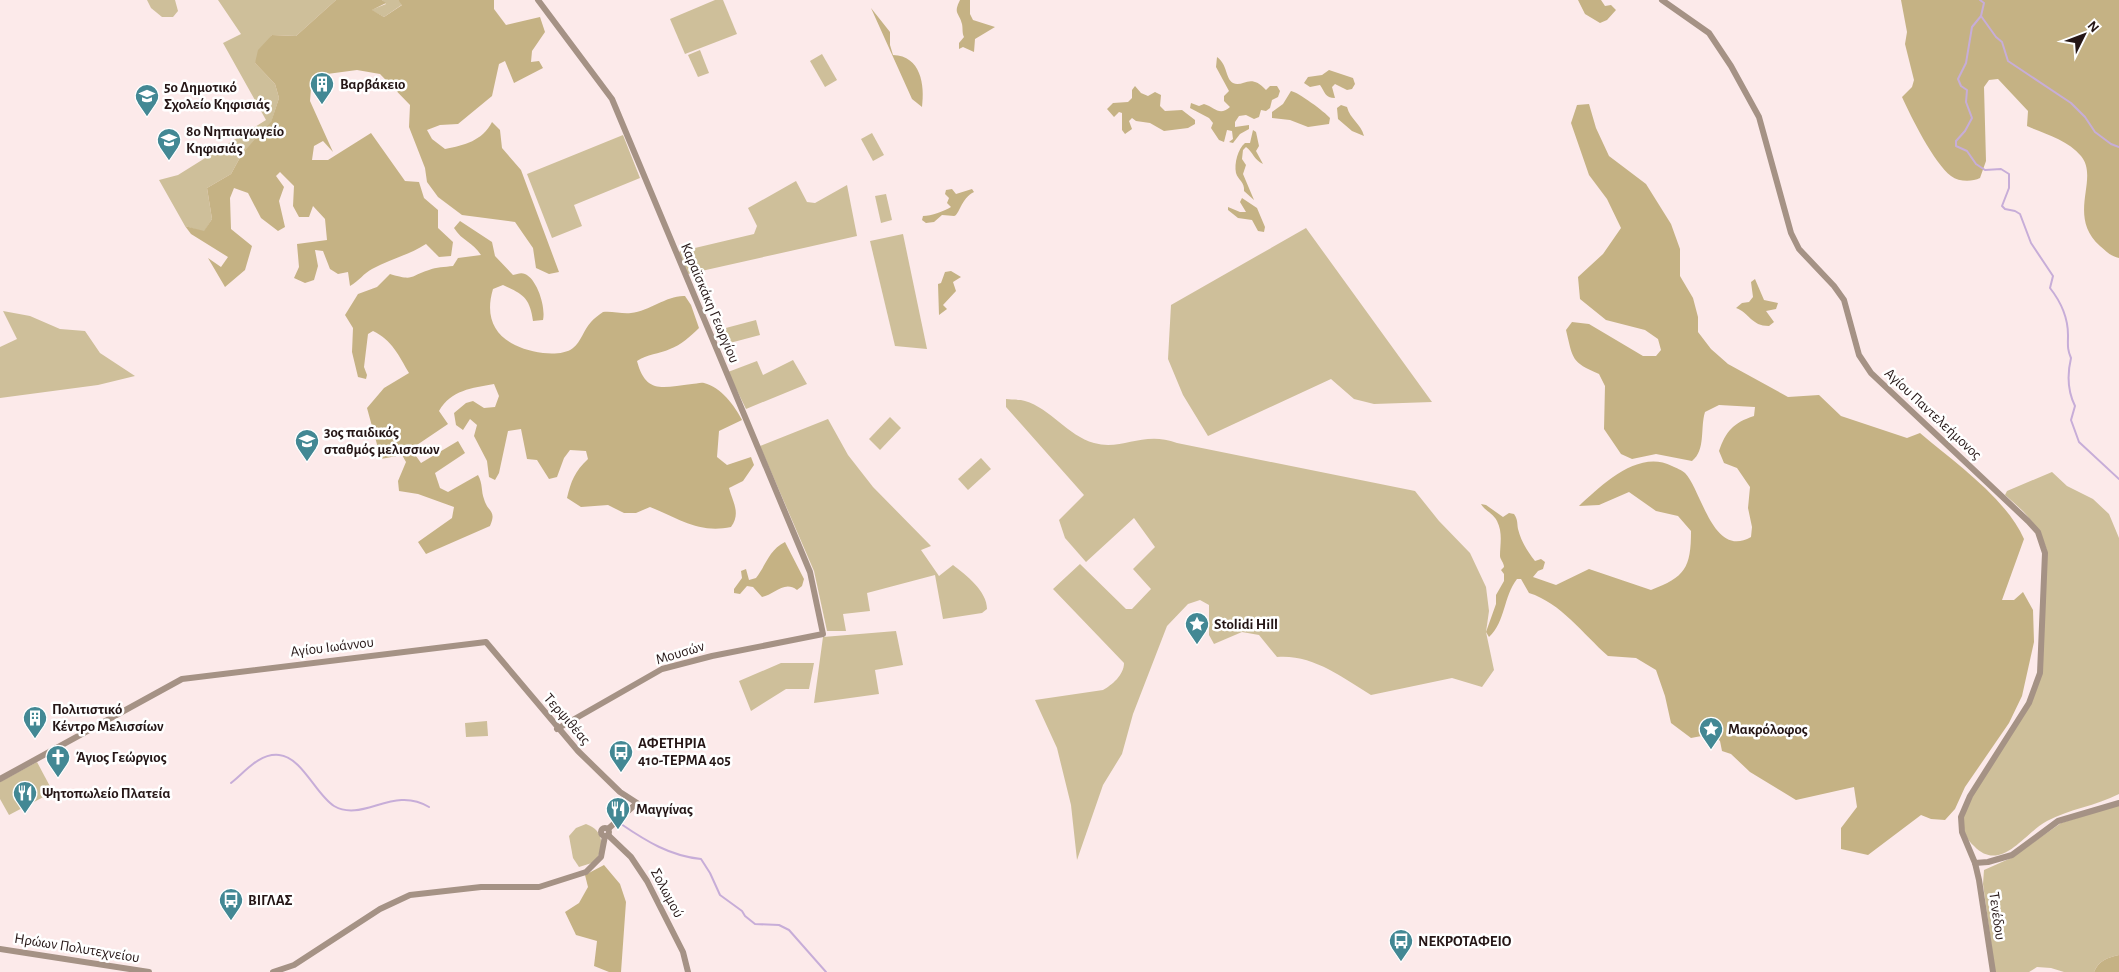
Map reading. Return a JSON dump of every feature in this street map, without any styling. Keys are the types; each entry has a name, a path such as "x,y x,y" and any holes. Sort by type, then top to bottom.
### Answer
{"street":[{"name":"Καραϊσκάκη Γεωργίου","path":"538,0 612,99 810,572 823,634"},
{"name":"Αγίου Παντελεήμονος","path":"1662,0 1710,33 1735,74 1761,122 1780,200 1791,233 1800,249 1834,286 1844,300 1857,350 1866,367 1902,404 2022,514 2042,539 2046,560 2040,673 2029,703 1964,808 1961,817 1962,832 1975,863"},
{"name":"Μουσών","path":"558,729 662,669 712,656 823,634"},
{"name":"Τερψιθέας","path":"486,642 558,729 620,792 638,803 607,833"},
{"name":"Αγίου Ιωάννου","path":"0,779 182,679 486,642"},
{"path":"1975,863 2003,859 2021,849 2058,822 2119,803"},
{"path":"273,972 294,965 380,909 410,895 481,887 540,888 586,872 601,857 607,833"},
{"name":"Σολωμού","path":"607,833 631,857 644,875 683,952 688,972"},
{"name":"Τενέδου","path":"1975,863 1993,972"},
{"name":"Ηρώων Πολυτεχνείου","path":"0,949 149,972"}],"shaded area":[{"path":"147,0 175,0 178,11 173,17 162,17 151,8"},
{"path":"218,0 336,0 296,36 272,35 255,63 275,84 279,98 271,123 243,152 231,174 207,188 212,219 204,232 185,226 159,180 178,175 266,120 223,43 241,34"},
{"path":"336,0 382,0 386,3 372,10 384,17 402,5 398,0 494,0 494,9 506,25 540,17 545,32 532,51 531,62 539,61 543,68 514,83 505,61 499,64 492,96 458,124 440,125 427,130 432,139 445,149 466,144 478,138 492,122 500,130 502,148 521,170 559,272 549,274 536,268 533,248 515,222 462,215 438,197 427,182 425,168 409,127 410,105 380,74 357,70 312,76 310,101 333,152 323,141 314,146 312,160 328,160 371,133 405,181 419,182 424,198 438,210 438,228 453,242 451,256 439,257 426,244 372,269 350,286 348,272 338,274 330,269 323,251 315,250 318,266 314,280 305,283 294,278 299,267 297,244 327,240 325,219 313,206 309,217 299,217 293,206 294,186 280,172 276,176 284,187 279,201 285,227 278,231 261,218 248,193 234,188 230,198 231,229 252,246 245,270 225,287 208,258 221,267 228,257 191,234 185,226 204,231 212,219 207,188 231,174 243,152 271,122 279,98 275,84 255,63 258,50 272,35 296,36"},
{"path":"382,0 398,0 403,4 384,17 371,10 386,4"},
{"path":"715,0 723,0 737,34 685,54 670,19"},
{"path":"960,0 970,0 970,14 973,20 995,27 975,39 974,52 963,47 959,49 959,43 964,37 957,11"},
{"path":"1578,0 1601,0 1605,6 1611,5 1616,10 1607,20 1600,23 1585,14"},
{"path":"1901,0 2119,0 2119,258 2111,255 2100,246 2090,234 2085,222 2084,210 2087,175 2086,165 2081,156 2076,150 2063,142 2027,126 2028,111 1998,79 1989,80 1984,87 1986,161 1980,178 1969,181 1962,180 1954,178 1944,170 1924,139 1902,97 1912,87 1914,80 1905,44 1907,32"},
{"path":"871,8 890,32 890,45 893,55 910,60 919,73 923,90 922,107 912,99"},
{"path":"700,50 709,73 698,77 688,55"},
{"path":"822,54 837,80 825,87 810,61"},
{"path":"1217,57 1221,60 1230,81 1233,83 1240,84 1251,81 1256,82 1266,90 1270,86 1277,86 1280,91 1278,97 1272,100 1270,108 1266,111 1261,110 1259,117 1254,119 1246,115 1239,116 1235,122 1235,127 1249,125 1249,129 1240,134 1233,143 1229,142 1233,139 1232,131 1227,130 1224,142 1219,140 1211,128 1213,123 1209,118 1190,108 1191,103 1199,106 1208,105 1220,111 1230,107 1224,101 1224,96 1229,91 1216,67"},
{"path":"1329,70 1353,78 1355,84 1352,89 1347,90 1335,84 1332,87 1335,98 1332,98 1326,94 1320,85 1310,87 1304,83 1308,77 1322,75"},
{"path":"1135,86 1141,93 1148,96 1155,92 1161,95 1160,106 1165,111 1182,110 1195,120 1195,124 1188,128 1164,131 1150,123 1136,121 1132,118 1129,121 1132,129 1125,134 1122,130 1122,113 1119,112 1114,117 1107,109 1113,103 1128,102 1132,98 1132,90"},
{"path":"1291,91 1305,98 1327,115 1330,118 1329,124 1308,127 1290,120 1272,118 1272,112 1283,104"},
{"path":"1589,104 1596,128 1609,156 1646,184 1671,224 1680,249 1680,276 1693,298 1698,317 1698,332 1711,349 1728,364 1788,397 1819,395 1841,416 1907,438 1920,433 1963,468 1992,495 2016,524 2024,539 2002,600 2014,600 2023,592 2033,610 2034,642 2022,696 2009,723 1965,787 1955,809 1945,820 1931,819 1921,815 1868,855 1841,849 1841,828 1857,807 1854,787 1796,800 1750,772 1731,754 1722,751 1720,741 1712,734 1691,738 1671,723 1665,696 1656,670 1636,658 1608,656 1571,620 1551,604 1529,593 1521,579 1517,579 1512,586 1495,631 1489,637 1486,632 1496,604 1496,595 1504,581 1504,574 1501,570 1504,567 1500,556 1501,538 1499,525 1495,518 1481,504 1486,505 1503,517 1509,513 1514,514 1521,538 1527,550 1535,561 1541,559 1545,562 1543,569 1538,571 1533,577 1556,585 1589,569 1651,590 1672,580 1684,570 1690,554 1691,531 1678,516 1656,511 1629,492 1599,505 1579,506 1598,488 1621,472 1646,462 1659,462 1685,473 1710,520 1727,539 1738,541 1751,537 1752,527 1748,508 1750,487 1737,468 1724,463 1719,451 1724,438 1731,429 1754,416 1755,407 1719,405 1705,412 1701,445 1692,461 1656,454 1632,459 1621,454 1604,429 1605,386 1599,374 1583,366 1572,354 1566,330 1572,322 1589,324 1643,356 1656,356 1661,350 1658,339 1645,330 1606,320 1580,299 1578,277 1603,254 1621,228 1607,199 1589,175 1571,123 1577,105"},
{"path":"1341,105 1347,107 1364,136 1352,131 1338,119 1337,108"},
{"path":"1253,130 1256,132 1259,146 1256,151 1263,164 1246,147 1243,150 1242,159 1246,165 1243,174 1254,200 1244,191 1243,185 1236,173 1236,161 1239,152 1245,143 1250,143"},
{"path":"872,133 884,155 873,161 861,139"},
{"path":"623,135 640,178 574,205 582,226 552,238 527,174"},
{"path":"796,181 807,202 815,203 847,185 857,236 688,274 678,252 754,234 757,226 748,208"},
{"path":"952,189 956,194 972,189 974,192 966,198 956,215 942,215 934,222 926,223 922,220 923,216 938,213 951,207 947,203 949,198 945,194 946,190"},
{"path":"886,194 892,220 881,223 875,196"},
{"path":"1242,198 1257,208 1265,227 1264,232 1258,231 1252,220 1238,218 1228,210 1228,207 1240,212 1246,212 1240,202"},
{"path":"460,221 492,242 495,256 513,275 525,274 537,287 544,314 543,320 533,321 530,307 520,294 503,285 493,289 490,303 494,326 508,341 518,347 543,353 567,351 576,345 589,325 603,312 638,312 672,298 685,296 691,305 699,328 686,340 674,347 637,361 645,379 651,384 664,387 704,383 716,388 731,403 742,420 719,431 717,457 727,465 751,457 754,465 743,481 729,488 736,512 731,527 719,529 699,527 650,507 636,513 624,513 608,505 581,507 567,498 574,477 588,459 586,451 570,450 564,458 557,477 549,479 537,460 527,459 521,429 508,431 499,473 495,480 489,477 487,461 474,436 477,425 470,419 463,430 456,425 454,413 466,403 473,401 484,408 495,407 499,396 494,384 463,391 450,398 439,411 448,424 411,449 421,463 458,441 465,453 435,473 440,488 448,492 478,475 484,499 493,517 490,526 426,554 418,542 452,518 454,507 418,494 399,491 398,481 406,462 402,455 381,459 367,408 384,388 409,373 390,344 373,331 368,334 364,367 367,375 366,379 358,377 352,352 353,328 345,315 358,294 377,287 390,274 407,278 432,269 453,266 458,258 481,255 454,228"},
{"path":"1306,228 1432,402 1374,404 1354,399 1331,379 1208,436 1183,395 1168,359 1171,305"},
{"path":"903,234 927,349 895,346 870,241"},
{"path":"951,271 961,277 953,282 956,291 943,305 947,309 939,315 938,284 941,283 945,272"},
{"path":"1755,279 1764,300 1778,303 1776,309 1766,311 1774,322 1769,326 1754,322 1745,313 1736,308 1742,303 1749,302 1753,297 1751,282"},
{"path":"3,311 30,316 60,329 85,331 100,353 135,376 98,385 0,398 0,347 17,339"},
{"path":"756,320 760,335 726,344 722,329"},
{"path":"793,360 807,384 746,409 728,372 757,361 763,375"},
{"path":"1006,399 1023,400 1034,405 1076,434 1094,443 1114,445 1143,439 1165,440 1415,491 1439,521 1470,553 1486,587 1489,611 1486,632 1494,670 1482,687 1452,678 1371,695 1338,674 1314,663 1290,657 1277,657 1259,635 1242,632 1214,644 1209,635 1209,605 1200,600 1188,604 1167,626 1133,714 1122,754 1103,785 1077,860 1071,805 1057,748 1035,700 1103,690 1120,675 1124,663 1053,589 1080,564 1126,609 1132,609 1151,589 1133,569 1155,547 1134,518 1086,562 1065,538 1059,520 1084,495 1006,407"},
{"path":"890,417 901,428 880,450 869,439"},
{"path":"828,419 848,455 873,487 931,546 921,550 939,576 953,565 980,590 984,596 987,609 982,613 943,619 935,575 867,593 870,611 843,614 846,631 827,631 814,571 760,446"},
{"path":"981,458 991,469 968,490 958,479"},
{"path":"2052,472 2067,486 2093,499 2109,514 2119,538 2119,794 2101,802 2064,813 2047,821 2012,849 1994,856 1984,853 1974,846 1967,837 1964,828 1966,807 2038,686 2047,551 2036,527 2019,507 2005,495 2007,491"},
{"path":"785,542 804,579 802,586 797,590 792,587 783,587 762,597 753,587 747,586 740,594 734,593 734,589 742,578 741,571 746,569 749,580 756,578 771,553"},
{"path":"896,631 903,665 875,670 879,694 814,703 823,637"},
{"path":"781,663 814,663 809,689 786,689 751,711 739,681"},
{"path":"487,721 488,736 466,737 465,723"},
{"path":"37,762 53,792 9,815 0,799 0,782"},
{"path":"2119,805 2119,955 2104,960 2094,972 2064,972 2051,968 2037,967 2029,972 1995,972 1983,884 1984,870 2011,858 2061,823"},
{"path":"586,824 600,835 601,845 595,862 579,867 573,858 569,836 576,828"},
{"path":"604,865 620,884 626,902 621,972 609,972 594,966 597,941 576,935 565,912 579,903 588,887 585,875"},
{"path":"2119,955 2119,972 2094,972 2104,960"}],"waterway":[{"path":"1980,0 1984,3 1981,16 1972,27 1966,63 1958,79 1961,86 1967,90 1966,102 1972,118 1965,131 1956,141 1956,146 1967,151 1976,164 1985,170 2001,169 2009,174 2009,188 2002,206 2005,209 2020,214 2031,243 2053,276 2050,288 2061,304 2065,316 2068,328 2068,349 2071,358 2068,382 2075,406 2071,420 2079,442 2119,479"},
{"path":"1981,16 1996,37 2002,42 2008,61 2071,103 2085,117 2095,132 2111,144 2119,147"},
{"path":"231,783 259,760 272,755 279,755 295,762 327,801 345,810 356,810 391,801 403,800 416,801 429,807"},
{"path":"621,824 649,842 669,851 701,859 720,895 742,911 755,924 779,925 789,930 826,972"}],"place":[{"name":"Βαρβάκειο","path":"322,105"},
{"name":"5ο Δημοτικό Σχολείο Κηφισιάς","path":"147,117"},
{"name":"8ο Νηπιαγωγείο Κηφισιάς","path":"169,161"},
{"name":"3ος παιδικός σταθμός μελισσιων","path":"307,462"},
{"name":"Stolidi Hill","path":"1197,645"},
{"name":"Πολιτιστικό Κέντρο Μελισσίων","path":"35,739"},
{"name":"Μακρόλοφος","path":"1711,750"},
{"name":"ΑΦΕΤΗΡΙΑ 410-ΤΕΡΜΑ 405","path":"621,773"},
{"name":"Άγιος Γεώργιος","path":"58,778"},
{"name":"Ψητοπωλείο Πλατεία","path":"25,814"},
{"name":"Μαγγίνας","path":"618,830"},
{"name":"ΒΙΓΛΑΣ","path":"231,921"},
{"name":"ΝΕΚΡΟΤΑΦΕΙΟ","path":"1401,962"}]}
